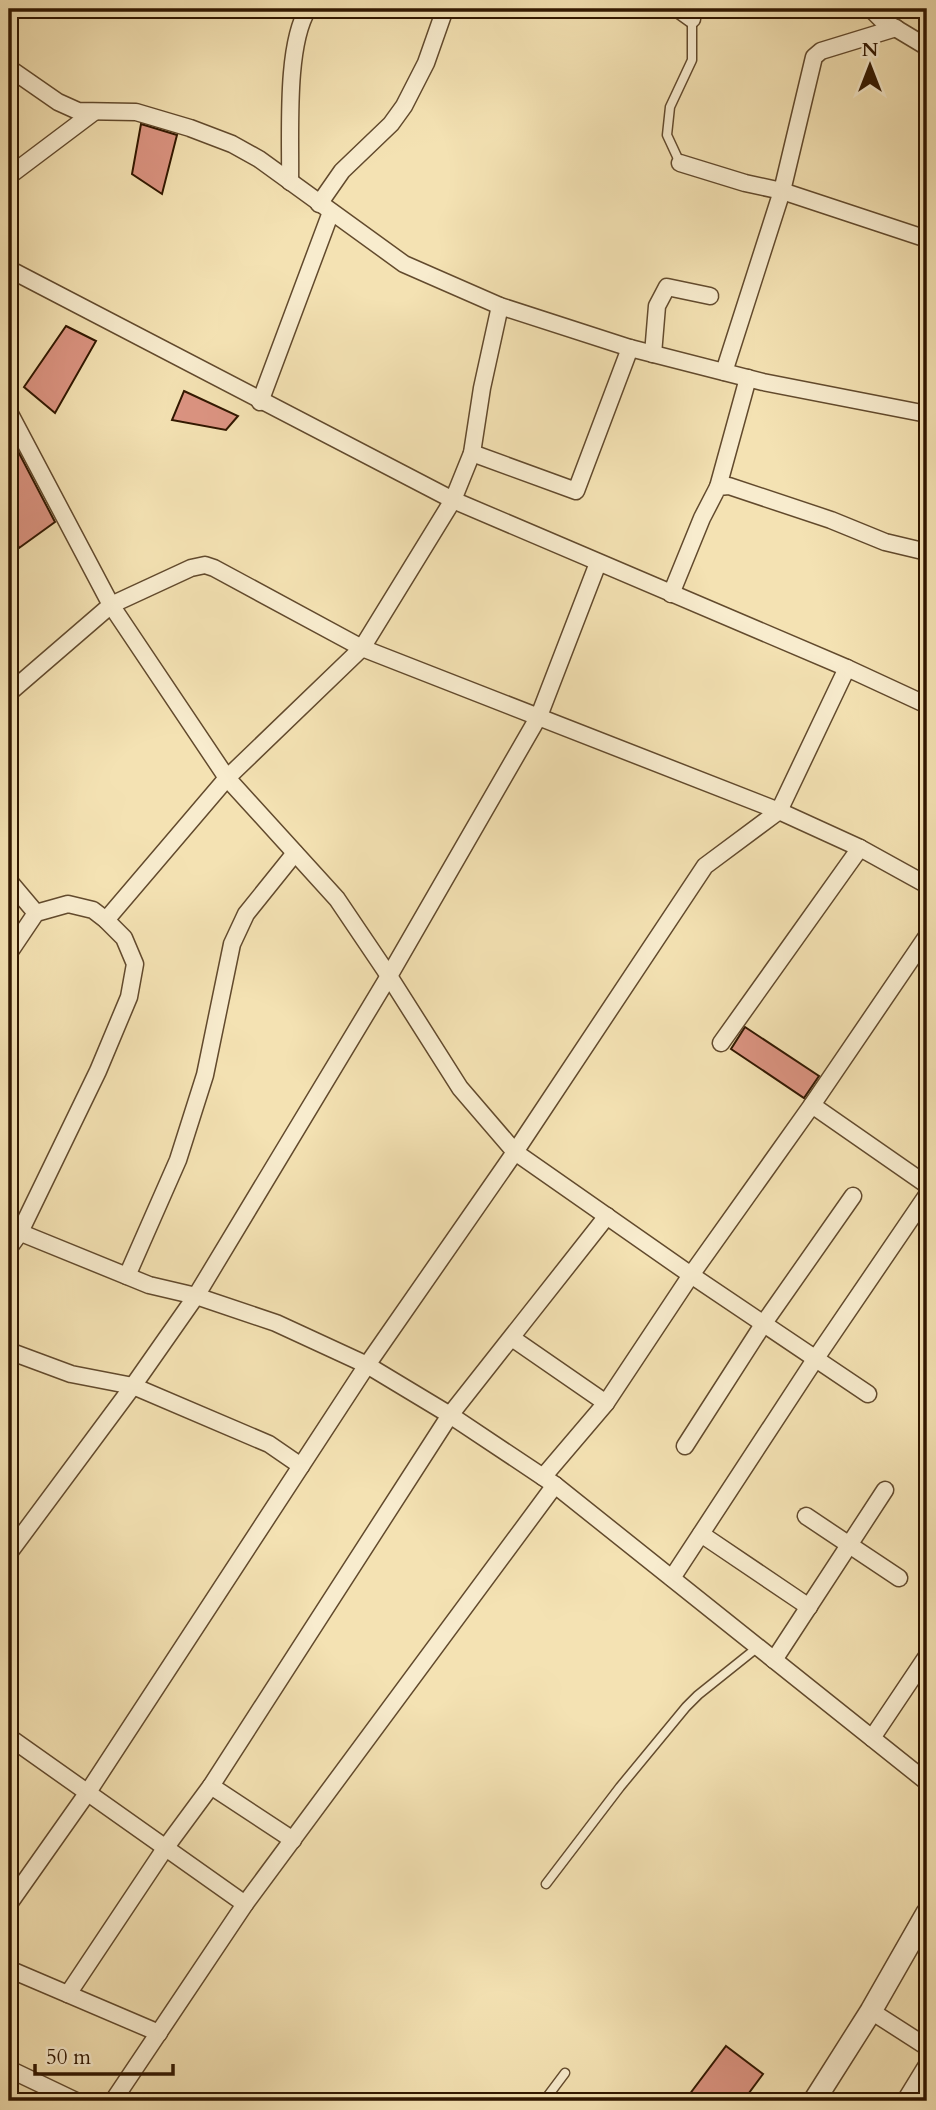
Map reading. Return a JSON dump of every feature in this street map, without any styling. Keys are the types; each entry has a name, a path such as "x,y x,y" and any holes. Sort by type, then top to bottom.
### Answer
{"street":[{"path":"288,9 304,14 294,47 290,182"},
{"path":"260,402 325,208 342,172 390,124 404,106 426,63 444,9"},
{"path":"678,9 692,19"},
{"path":"871,9 882,20 923,42"},
{"path":"724,372 782,191 814,57 821,51 896,28"},
{"path":"9,68 58,102 78,111 136,112 232,144 259,159 404,264 500,306 630,348 724,372 927,414"},
{"path":"9,176 94,112"},
{"path":"680,163 782,191 927,239"},
{"path":"9,269 260,402 453,500 847,668 927,705"},
{"path":"653,354 657,306 667,287 710,296"},
{"path":"106,920 227,778 362,648 453,500 472,453 482,387 500,306"},
{"path":"472,453 576,491 630,348"},
{"path":"671,594 711,496 718,487 748,378"},
{"path":"9,412 111,605 227,778 337,899 460,1088 514,1152 868,1394"},
{"path":"718,487 729,486 831,520 885,542 927,552"},
{"path":"9,1553 196,1296 389,976 539,716 598,563"},
{"path":"9,693 111,605 191,568 205,565 362,648 779,811 860,848 927,885"},
{"path":"9,1904 88,1792 367,1365 514,1152 705,866 779,811 847,668"},
{"path":"721,1042 860,848"},
{"path":"127,1276 178,1160 201,1087 236,934 246,914 295,853"},
{"path":"9,881 36,913"},
{"path":"9,953 36,913 68,904 93,910 106,920 124,938 135,964 130,997 98,1071 14,1231 9,1248"},
{"path":"113,2101 245,1904 606,1403 691,1275 813,1105 927,936"},
{"path":"813,1105 927,1185"},
{"path":"672,1578 927,1195"},
{"path":"685,1446 764,1323 853,1196"},
{"path":"68,1994 166,1847 211,1786 450,1415 607,1216"},
{"path":"14,1231 149,1285 196,1296 276,1323 367,1365 450,1415 549,1481 927,1782"},
{"path":"512,1338 606,1403"},
{"path":"9,1351 71,1374 133,1386 269,1444 301,1466"},
{"path":"774,1660 885,1490"},
{"path":"806,1516 899,1578"},
{"path":"701,1534 809,1607"},
{"path":"872,1738 927,1656"},
{"path":"9,1737 245,1904"},
{"path":"211,1786 293,1840"},
{"path":"814,2101 871,2011 927,1913"},
{"path":"9,1969 159,2032"},
{"path":"871,2011 927,2047"},
{"path":"905,2101 927,2066"},
{"path":"9,2069 76,2101"}],"lane":[{"path":"680,163 667,135 670,107 692,60 692,19"},
{"path":"547,1884 620,1787 686,1707 758,1647"},
{"path":"544,2101 565,2073"}],"building":[{"path":"141,124 177,135 162,194 132,174"},
{"path":"66,326 96,341 55,413 24,387"},
{"path":"184,391 238,416 226,430 172,420"},
{"path":"9,434 55,522 19,548 9,525"},
{"path":"745,1027 819,1076 804,1098 731,1049"},
{"path":"726,2046 763,2074 743,2101 697,2101 689,2095"}]}
